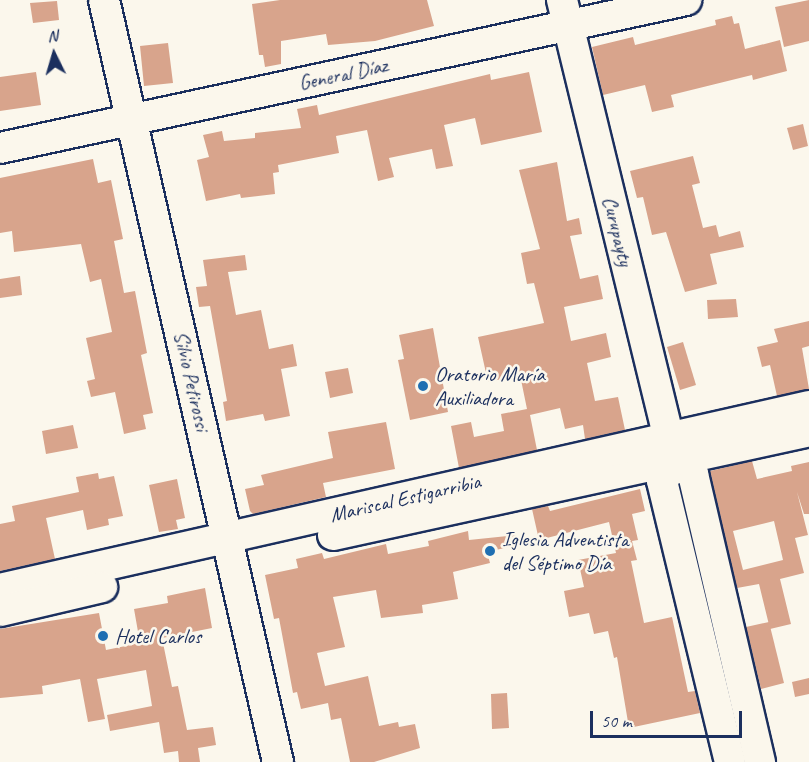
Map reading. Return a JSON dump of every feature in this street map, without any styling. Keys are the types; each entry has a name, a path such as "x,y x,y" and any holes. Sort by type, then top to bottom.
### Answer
{"street":[{"name":"Silvio Petirossi","path":"104,0 278,762"},
{"name":"General Díaz","path":"0,148 132,119 565,14 686,0"},
{"name":"Curupayty","path":"565,14 672,450"},
{"path":"672,450 809,406"},
{"path":"0,589 230,547 672,450 809,431"},
{"path":"672,450 662,481 730,762"},
{"path":"672,450 693,474 760,762"},
{"path":"0,611 230,547"}],"building":[{"path":"280,0 427,0 434,26 375,41 328,45 326,34 281,41 281,64 265,67 263,55 259,55 252,4"},
{"path":"809,0 809,41 784,47 775,7"},
{"path":"57,1 59,20 33,23 30,3"},
{"path":"732,16 734,24 739,23 745,49 780,40 787,71 753,80 752,75 671,95 674,107 652,112 645,85 603,95 592,47 633,37 635,45 716,25 715,20"},
{"path":"168,43 173,83 144,86 140,46"},
{"path":"36,72 41,105 0,111 0,77"},
{"path":"529,72 542,132 481,145 475,118 444,125 453,166 436,169 432,149 389,158 394,177 378,181 367,130 336,136 339,153 278,165 279,172 273,173 275,194 241,198 240,194 206,201 197,160 209,157 203,135 222,131 224,141 255,138 255,133 301,128 297,109 317,105 319,115 490,74 491,80"},
{"path":"803,124 808,146 793,150 787,128"},
{"path":"693,156 700,183 692,185 703,228 716,225 719,237 740,231 744,247 710,254 717,284 685,292 666,232 652,235 643,197 637,198 630,171"},
{"path":"93,159 98,183 111,180 123,239 114,241 124,293 135,291 147,353 141,355 153,413 143,415 146,429 124,434 115,392 91,397 87,381 95,379 86,338 112,332 101,279 90,282 81,244 14,252 12,231 0,233 0,178"},
{"path":"557,162 567,221 579,218 582,234 570,236 580,279 598,275 603,299 564,307 571,341 606,333 611,357 587,363 595,401 618,397 625,430 585,439 583,425 565,429 560,408 530,415 537,450 459,468 451,426 471,422 474,437 504,431 501,414 527,409 520,375 488,382 478,337 544,323 534,283 527,284 521,253 540,249 519,170"},
{"path":"245,255 247,270 228,272 236,315 261,310 269,349 293,344 297,366 281,369 290,416 265,421 263,414 226,421 223,402 227,401 210,306 199,307 196,287 207,286 203,260"},
{"path":"20,276 22,295 0,298 0,279"},
{"path":"736,299 738,317 708,319 707,300"},
{"path":"809,321 809,346 802,348 809,389 777,396 770,365 762,367 757,347 778,342 774,329"},
{"name":"Oratorio María Auxiliadora","path":"433,328 448,412 410,420 398,360 404,359 399,335"},
{"path":"683,342 696,385 680,390 667,347"},
{"path":"348,368 353,393 330,398 325,372"},
{"path":"386,422 395,469 323,483 326,497 253,514 250,511 245,489 264,485 261,475 333,458 328,432"},
{"path":"73,425 78,448 46,454 42,431"},
{"path":"752,461 757,479 792,471 791,466 809,462 809,514 804,514 797,492 808,535 795,538 804,573 780,579 791,624 770,629 759,584 737,588 710,471","holes":["774,521 783,560 743,570 733,531"]},
{"path":"98,473 99,479 114,476 123,516 108,519 109,525 87,530 83,510 46,518 55,559 0,571 0,524 15,521 12,506 79,492 76,477"},
{"path":"177,479 185,518 176,520 178,529 159,532 149,485"},
{"path":"640,489 645,511 632,514 638,540 632,541 637,560 631,561 644,623 672,617 688,692 695,691 700,713 629,728 617,657 614,658 608,631 594,634 589,613 569,617 564,591 584,587 578,560 616,553 609,522 539,540 532,509 548,506 550,511"},
{"path":"468,531 469,540 516,535 518,545 487,552 490,563 453,572 458,599 422,605 423,613 381,618 376,590 333,597 345,647 317,653 325,686 368,676 379,726 398,722 399,727 415,724 420,748 374,762 350,762 341,718 331,720 328,703 301,709 297,692 293,693 279,618 274,619 265,575 298,568 296,559 322,553 324,559 386,544 388,554 429,546 428,541"},
{"path":"205,588 212,628 162,638 172,687 178,686 187,730 213,727 216,745 198,748 200,762 179,762 178,751 164,753 159,722 110,731 107,715 152,706 146,670 97,679 105,719 88,722 80,679 42,686 43,694 0,698 0,629 99,613 106,650 140,643 134,609 168,603 167,596"},
{"path":"769,622 784,683 761,689 746,627"},
{"path":"809,678 809,694 795,697 792,682"},
{"path":"507,693 509,728 492,729 491,694"}],"place":[{"name":"Oratorio María Auxiliadora","path":"423,386"},
{"name":"Iglesia Adventista del Séptimo Día","path":"490,551"},
{"name":"Hotel Carlos","path":"103,636"}]}
